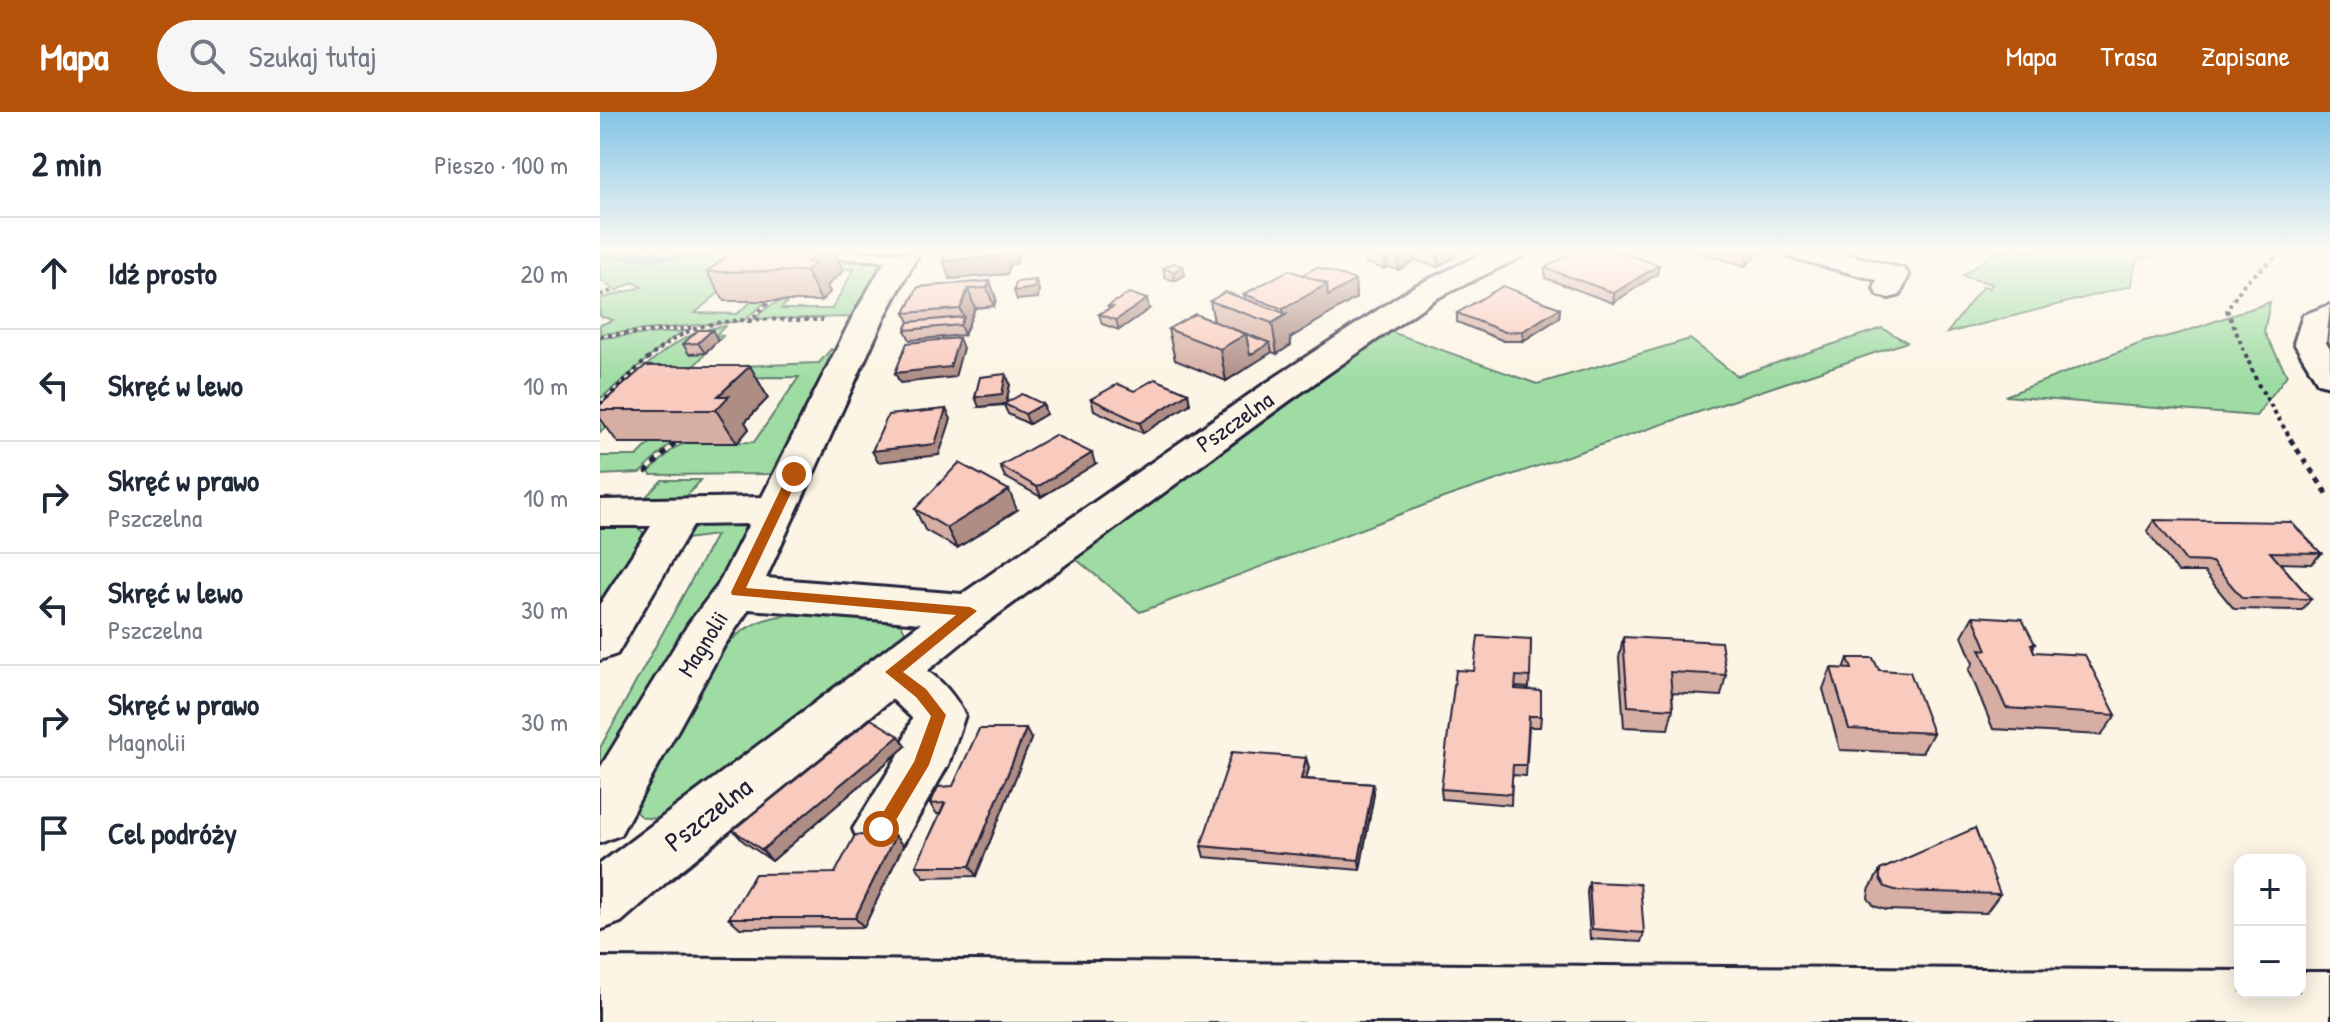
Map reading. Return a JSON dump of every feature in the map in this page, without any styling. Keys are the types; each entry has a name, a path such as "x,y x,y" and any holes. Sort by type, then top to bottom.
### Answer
{"street":[{"name":"Magnolii","path":"600,818 706,635 737,592 882,293"},
{"name":"Pszczelna","path":"600,902 648,861 970,611 1276,393 1423,293"},
{"path":"2330,314 2314,322 2310,343 2330,376"},
{"path":"600,513 777,510"},
{"path":"600,642 680,512"},
{"path":"737,592 970,611"},
{"path":"881,829 921,765 939,715 921,693 892,672"},
{"path":"600,990 1690,1012 2330,1005"}],"path":[{"path":"2238,293 2227,310 2239,348 2264,398 2330,498"},
{"path":"748,323 770,301"},
{"path":"600,336 748,323 868,318"},
{"path":"600,404 678,337 700,327"},
{"path":"640,478 675,443"}],"green space":[{"path":"619,293 718,293 695,313 737,314 752,301 766,302 743,321 600,334 600,325 613,320 600,316 600,299"},
{"path":"841,293 868,293 856,317 754,319 770,306 783,301 788,301 781,309 832,309"},
{"path":"1977,293 2102,293 1947,333"},
{"path":"2270,302 2264,332 2287,375 2256,416 2005,396 2144,342 2181,333"},
{"path":"725,326 716,335 723,336 720,339 703,340 690,353 706,353 692,368 819,363 831,349 837,353 778,474 651,475 649,472 674,448 685,443 754,442 799,377 660,378 600,432 600,408 657,356 689,336"},
{"path":"1882,328 1907,342 1446,497 1140,612 1076,559 1389,331 1537,384 1690,339 1737,376"},
{"path":"685,331 671,339 600,399 600,338"},
{"path":"650,443 671,443 640,473 600,475 600,456 637,456"},
{"path":"662,480 701,480 682,501 642,501"},
{"path":"600,523 632,524 643,532 641,543 600,608"},
{"path":"743,523 750,528 721,585 600,786 600,748 716,535 679,540 700,526"},
{"path":"815,613 899,620 905,632 904,650 663,818 638,814 633,807 683,708 715,659 732,640 757,623 781,616"}],"building":[{"path":"915,293 966,293 960,309 905,313"},
{"path":"1128,293 1147,299 1116,320 1099,314 1113,307 1108,306"},
{"path":"1223,293 1229,293 1287,314 1272,323 1210,301"},
{"path":"1245,293 1310,293 1283,309"},
{"path":"1490,293 1522,293 1560,308 1523,331 1505,332 1457,313"},
{"path":"1195,314 1246,334 1220,349 1168,329"},
{"path":"964,317 960,325 905,330 909,322"},
{"path":"698,330 712,330 698,343 683,344"},
{"path":"1246,334 1270,343 1250,355"},
{"path":"959,338 950,367 895,373 907,343"},
{"path":"645,366 750,366 718,396 729,396 716,410 600,410 600,405"},
{"path":"1006,374 1002,394 975,397 980,377"},
{"path":"1155,379 1188,393 1140,423 1091,399 1118,384 1134,391"},
{"path":"1022,394 1043,404 1025,414 1004,404"},
{"path":"946,409 935,444 872,451 888,415"},
{"path":"1055,435 1092,453 1037,487 1000,466"},
{"path":"959,463 1009,490 947,528 915,509"},
{"path":"2154,520 2291,522 2321,553 2270,552 2311,599 2242,598 2212,562 2186,561"},
{"path":"1973,616 2022,619 2035,644 2031,644 2034,652 2085,655 2116,715 2006,708 1980,649 1987,650"},
{"path":"1478,636 1531,639 1530,677 1516,676 1515,689 1541,691 1541,716 1529,716 1526,765 1513,765 1511,794 1441,789 1456,670 1474,671"},
{"path":"1623,637 1721,642 1726,675 1670,672 1673,709 1628,706"},
{"path":"1848,658 1873,658 1879,670 1910,672 1933,733 1849,729 1831,668 1852,669"},
{"path":"871,719 899,736 762,850 733,830"},
{"path":"979,729 1026,729 970,866 916,866 945,803 930,804 938,787 953,786"},
{"path":"1232,752 1306,758 1301,779 1373,784 1359,860 1201,846"},
{"path":"1975,828 2000,894 1898,891 1885,887 1880,879 1880,870"},
{"path":"855,835 895,836 855,918 729,918 755,874 835,873"},
{"path":"1589,882 1640,884 1644,933 1592,929"}],"route":[{"path":"794,474 737,592 970,611 892,672 921,693 939,715 921,765 881,829"}]}
